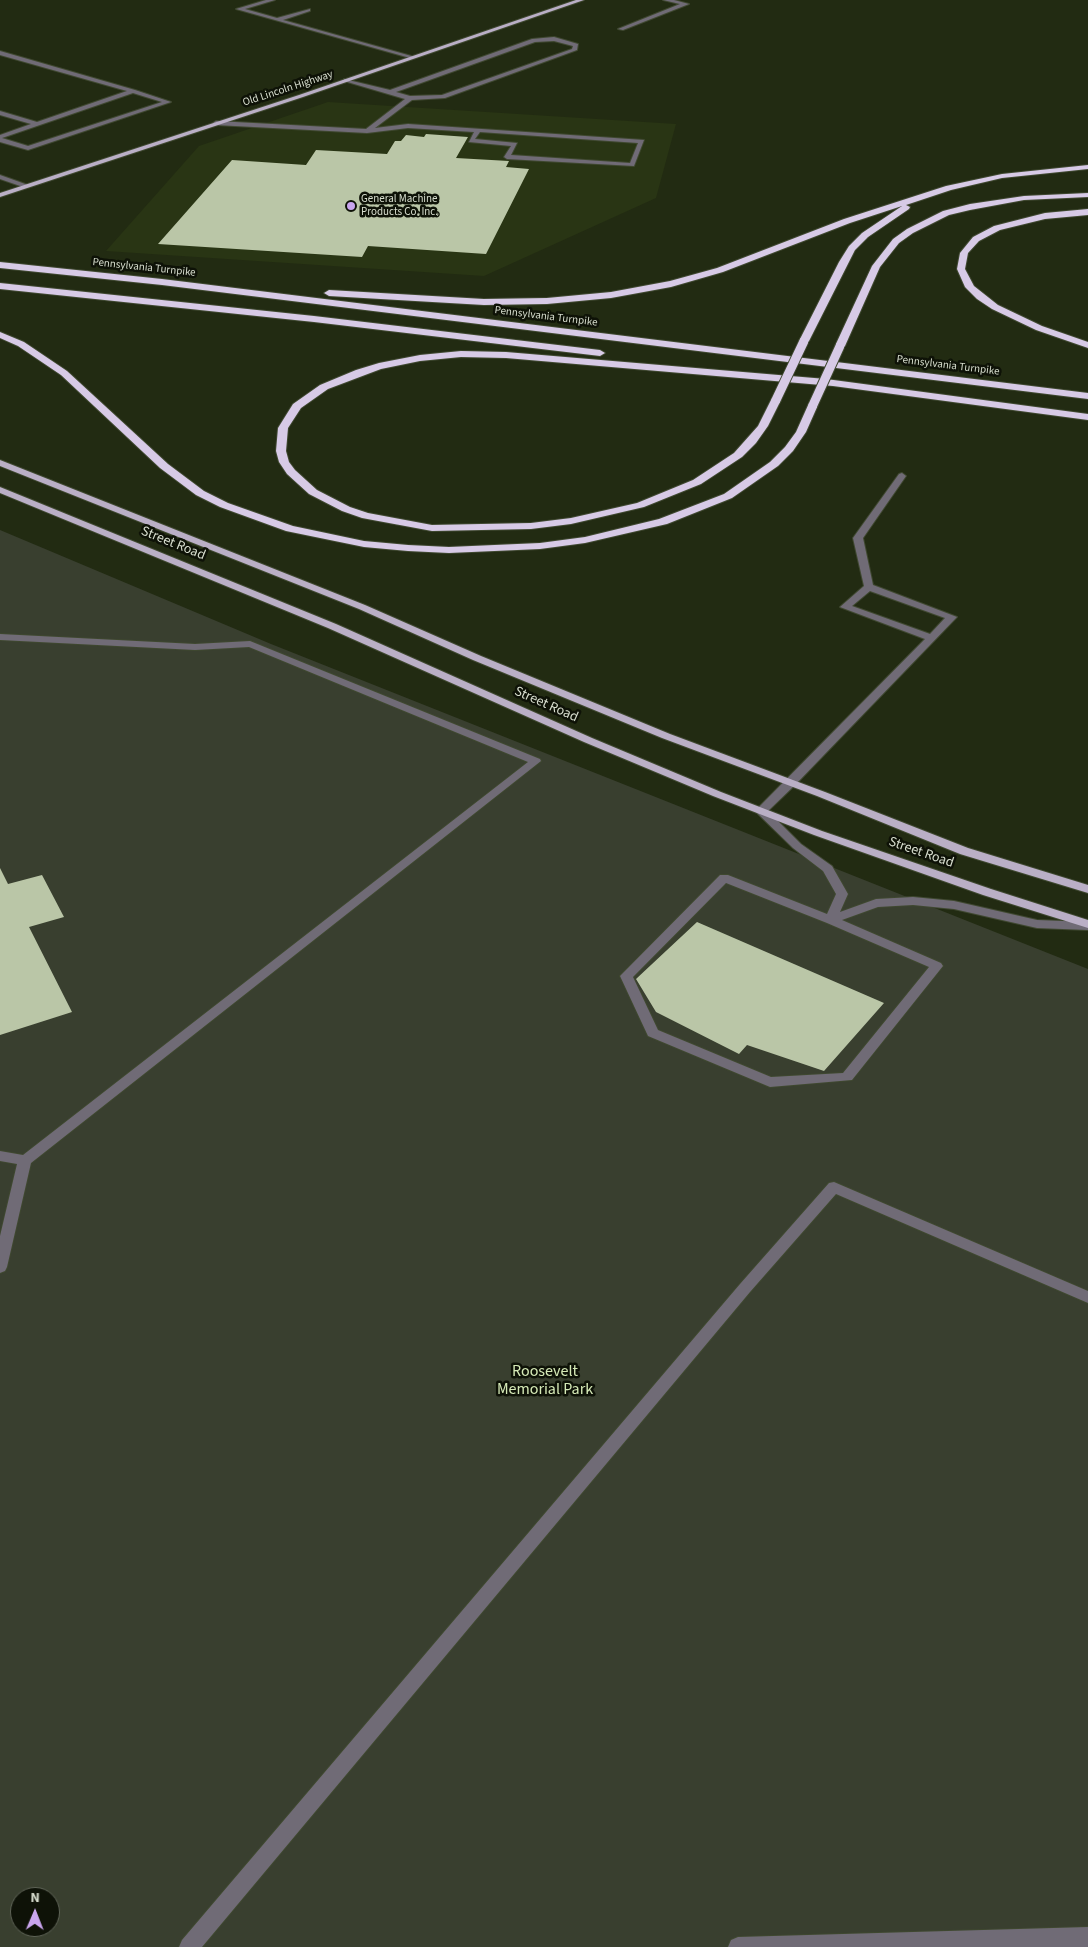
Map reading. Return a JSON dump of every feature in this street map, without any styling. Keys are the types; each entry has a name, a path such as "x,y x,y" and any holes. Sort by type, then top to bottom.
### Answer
{"highway":[{"path":"162,282 484,302 547,302 611,295 671,284 720,270 847,221 926,194 1002,176 1088,167"},
{"path":"834,383 506,355 461,354 420,358 379,366 360,372 324,387 309,397 298,406 283,428 281,451 284,462 291,472 313,492 328,502 366,516 432,528 532,526 571,520 640,505 697,482 738,455 752,441 763,426 776,400 804,341 843,262 852,248 880,224 926,194"},
{"path":"0,335 20,344 64,373 164,466 200,493 224,505 290,529 364,544 449,550 540,546 585,540 663,522 728,496 774,464 789,449 801,432 876,266 896,241 910,231 946,214 970,207 1024,198 1088,195"},
{"path":"1088,212 1045,216 997,228 981,236 970,246 964,253 961,269 970,287 980,297 995,307 1039,328 1088,345"},
{"name":"Pennsylvania Turnpike","path":"0,265 162,282 1088,396"},
{"path":"0,286 482,338 1088,416"}],"main road":[{"name":"Old Lincoln Highway","path":"0,195 580,0"},
{"name":"Street Road","path":"0,463 362,607 478,658 657,732 964,851 1088,889"},
{"name":"Street Road","path":"0,490 262,597 588,740 761,811 987,892 1088,925"}],"lane":[{"path":"272,0 239,9 412,58"},
{"path":"621,29 686,4 666,0"},
{"path":"276,20 308,10"},
{"path":"346,80 410,98 443,97 574,50 576,45 554,39 534,40 390,92"},
{"path":"0,53 168,102 28,148 0,138"},
{"path":"0,63 16,58"},
{"path":"0,138 133,92"},
{"path":"367,131 410,98"},
{"path":"0,113 37,124"},
{"path":"216,123 367,131 408,126 478,130 527,133 642,141 632,165 507,157 515,144 471,141 478,130"},
{"path":"0,177 26,186"},
{"path":"869,586 858,538 902,476"},
{"path":"869,586 845,607 932,638"},
{"path":"831,920 842,894 828,869 797,846 761,811 791,783 952,617 869,586"},
{"path":"0,637 195,647 250,644 536,761 25,1161 0,1267"},
{"path":"831,920 937,966 847,1077 770,1082 653,1033 626,976 724,878 831,920 876,903 913,901 954,905 1038,924 1088,925"},
{"path":"0,1156 25,1161"},
{"path":"189,1947 739,1296 834,1187 1088,1297"},
{"path":"738,1947 1088,1937"}],"shaded area":[{"path":"328,102 676,124 656,198 484,276 106,251 199,146"}],"green space":[{"name":"Roosevelt Memorial Park","path":"0,530 271,644 1088,969 1088,1947 0,1947"}],"building":[{"name":"General Machine Products Co. Inc.","path":"426,134 468,137 456,158 509,161 506,167 529,169 486,254 368,246 362,257 158,244 232,160 306,165 316,150 387,154 395,141 401,141 406,135 424,137"},
{"path":"0,868 8,884 42,875 64,917 29,927 72,1012 0,1035"},
{"path":"697,922 884,1003 824,1071 747,1045 739,1054 656,1012 636,979"}],"place":[{"name":"General Machine Products Co. Inc.","path":"351,206"}]}
